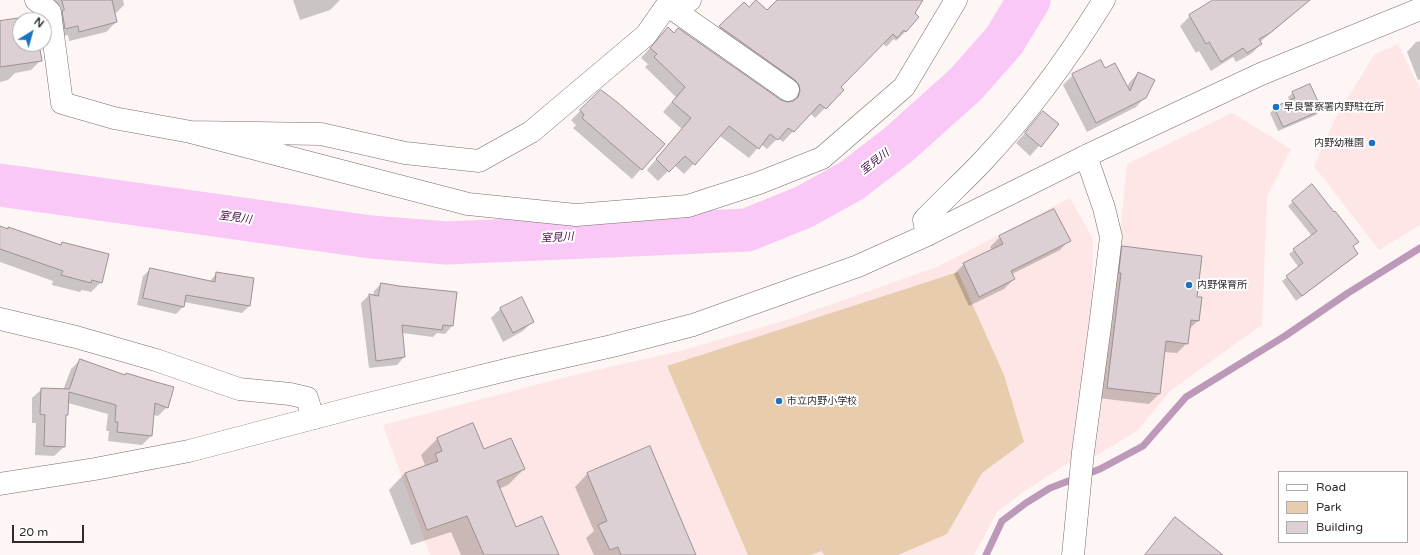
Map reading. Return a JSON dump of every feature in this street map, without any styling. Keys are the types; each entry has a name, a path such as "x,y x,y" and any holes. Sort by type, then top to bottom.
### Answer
{"street":[{"path":"36,0 50,12 62,104 114,118 191,132 468,204 576,215 688,206 759,183 822,158 904,87 956,0"},
{"path":"668,2 690,0"},
{"path":"927,235 924,220 982,161 1036,99 1086,29 1104,0"},
{"path":"191,132 321,134 405,153 479,161 530,132 646,35 668,2"},
{"path":"668,2 788,90"},
{"path":"0,484 95,469 189,451 313,418 694,325 858,266 927,235 1086,156 1261,74 1420,9"},
{"path":"1073,555 1083,452 1111,237 1104,208 1086,156"},
{"path":"0,320 76,337 156,360 239,388 259,392 290,394 307,398 313,418"}],"shaded area":[{"name":"内野幼稚園","path":"1398,44 1420,89 1420,225 1379,250 1314,166 1334,121 1374,55"},
{"name":"内野保育所","path":"1232,113 1291,149 1267,197 1262,325 1170,391 1137,431 1092,458 1119,245 1127,164"},
{"name":"市立内野小学校","path":"1070,198 1093,239 1092,303 1076,458 1026,490 997,512 974,555 430,555 383,425 570,376 680,351 787,320 937,267"}],"green space":[{"path":"958,272 1004,375 1024,442 982,473 947,534 898,555 824,555 822,551 811,555 748,555 667,366"}],"building":[{"path":"62,0 112,0 117,22 79,32 78,26 65,29"},
{"path":"756,0 767,10 777,0 923,0 915,13 919,17 906,32 904,30 897,38 893,34 841,87 844,90 826,109 820,104 794,132 788,128 778,140 770,134 759,149 729,126 695,165 685,156 669,172 656,159 691,118 672,102 685,87 654,57 657,54 650,48 668,27 674,33 678,28 781,100 787,102 793,101 798,97 800,91 799,85 795,80 719,26 744,2 749,7"},
{"path":"1213,0 1310,0 1270,33 1259,39 1262,44 1247,53 1243,48 1221,62 1209,42 1206,44 1189,15"},
{"path":"12,19 12,52 40,52 42,61 0,67 0,21"},
{"path":"1101,60 1105,68 1115,63 1130,91 1138,72 1155,80 1146,98 1096,123 1072,74"},
{"path":"1310,84 1322,110 1283,127 1274,107 1295,98 1292,92"},
{"path":"601,90 665,144 642,170 582,118 584,115 580,110"},
{"path":"1043,111 1059,124 1041,147 1025,133"},
{"path":"1312,184 1359,242 1353,246 1358,254 1302,296 1286,276 1303,263 1293,249 1317,231 1292,201"},
{"path":"1054,209 1071,241 1011,271 1015,279 979,297 963,263 1003,244 999,236"},
{"path":"0,226 8,229 8,227 61,245 62,242 109,254 102,283 92,280 91,283 61,275 63,271 0,249"},
{"path":"1122,246 1202,256 1197,297 1202,297 1199,321 1191,320 1188,344 1166,341 1160,394 1107,388 1121,273 1119,273"},
{"path":"150,268 215,282 216,272 254,278 250,306 186,295 184,307 143,298"},
{"path":"381,283 457,292 453,326 443,325 442,330 402,325 405,357 376,361 369,294 378,296"},
{"path":"522,297 534,322 513,333 500,308"},
{"path":"80,359 125,375 126,373 174,387 168,408 155,403 152,436 117,432 118,422 115,422 116,405 69,392 68,415 66,415 65,447 44,446 45,415 40,414 41,388 69,389"},
{"path":"473,423 484,449 511,438 525,469 497,481 516,527 542,516 559,555 484,555 467,516 427,530 405,473 438,461 435,454 442,451 437,438"},
{"path":"650,446 696,555 621,555 618,547 610,550 598,525 607,521 587,473"},
{"path":"1175,517 1223,555 1145,555"}],"waterway":[{"name":"室見川","path":"0,185 371,237 447,243 747,230 804,207 851,181 898,145 966,84 1004,41 1029,0"},
{"path":"986,555 1002,521 1026,503 1050,488 1100,469 1143,446 1186,397 1285,336 1348,293 1420,248"}],"place":[{"name":"早良警察署内野駐在所","path":"1276,107"},
{"name":"内野幼稚園","path":"1372,143"},
{"name":"内野保育所","path":"1189,285"},
{"name":"市立内野小学校","path":"779,401"}]}
